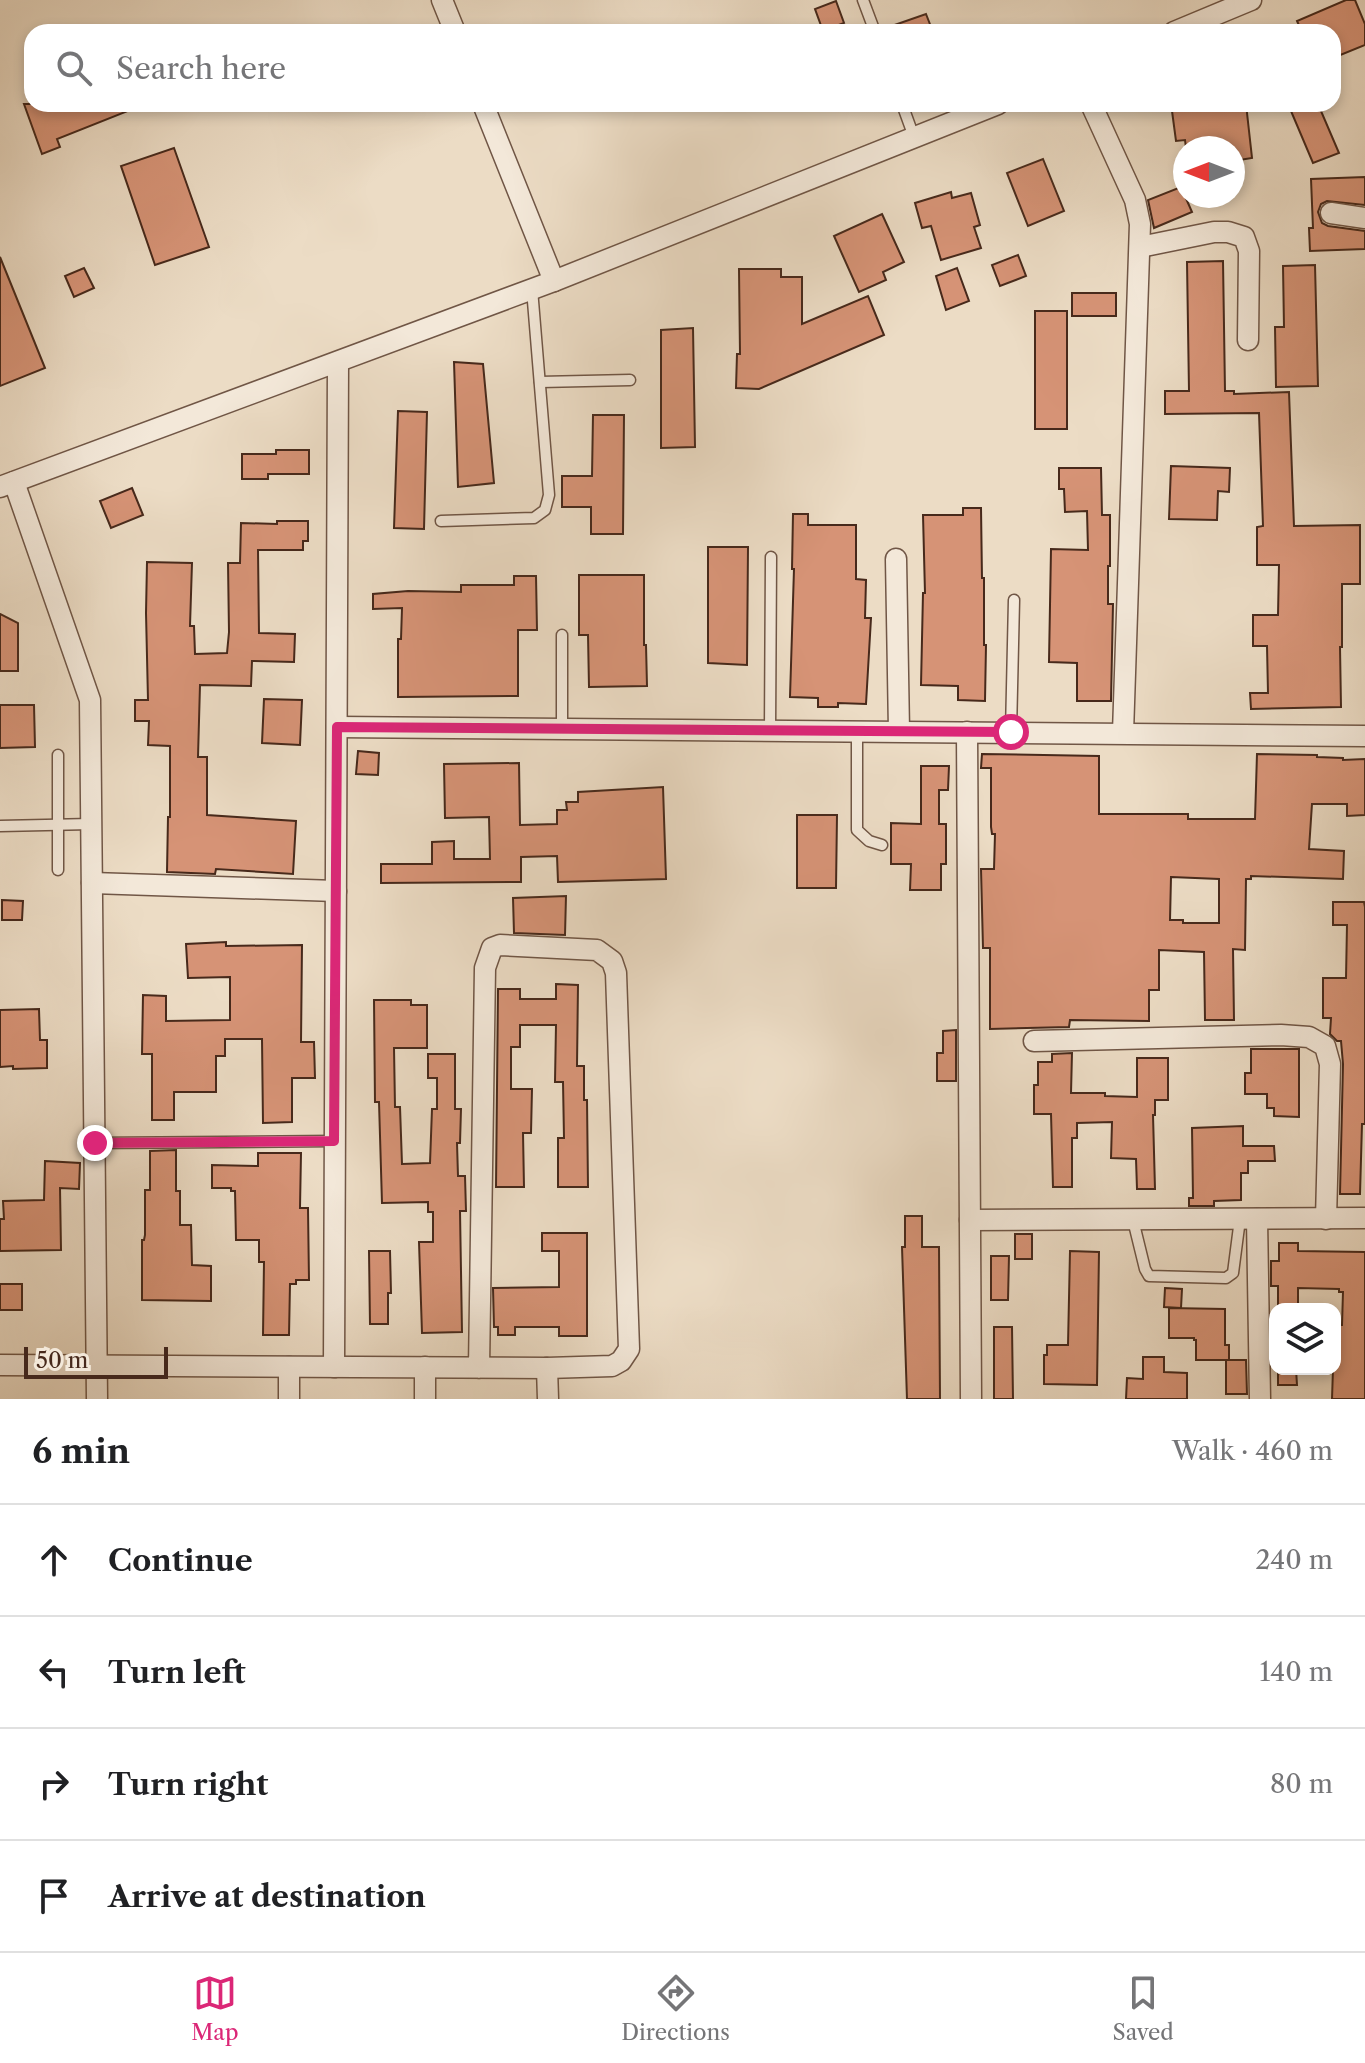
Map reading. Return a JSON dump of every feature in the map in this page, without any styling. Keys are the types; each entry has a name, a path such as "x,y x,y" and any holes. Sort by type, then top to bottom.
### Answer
{"street":[{"path":"442,0 452,24"},
{"path":"1193,24 1251,0"},
{"path":"486,112 554,281"},
{"path":"97,1399 90,700 7,484 554,281 978,112"},
{"path":"1095,112 1135,200 1140,224 1123,733"},
{"path":"1331,213 1365,218"},
{"path":"1140,247 1214,232 1244,237 1249,251 1248,340"},
{"path":"334,1367 338,362"},
{"path":"896,559 899,731"},
{"path":"337,727 1365,736"},
{"path":"967,732 971,1399"},
{"path":"92,883 336,891"},
{"path":"0,1365 97,1367 425,1367 479,1368 547,1368 612,1366 621,1361 629,1349 616,973 612,961 597,950 500,945 492,948 485,968 479,1368"},
{"path":"1034,1041 1281,1035 1309,1037 1325,1046 1330,1064 1326,1219"},
{"path":"970,1220 1365,1218"},
{"path":"1248,1219 1260,1399"},
{"path":"289,1367 289,1399"},
{"path":"425,1367 425,1399"},
{"path":"547,1368 548,1399"}],"lane":[{"path":"863,0 872,24"},
{"path":"905,112 914,137"},
{"path":"441,521 534,518 545,510 549,495 532,289"},
{"path":"540,382 630,380"},
{"path":"770,730 771,557"},
{"path":"1011,732 1014,600"},
{"path":"562,635 562,729"},
{"path":"857,731 857,830 869,841 882,845"},
{"path":"58,755 58,870"},
{"path":"0,826 91,824"},
{"path":"95,1143 334,1141"},
{"path":"1133,1220 1149,1276 1226,1278 1233,1273 1248,1219"}],"building":[{"path":"1346,0 1355,0 1365,24 1365,45 1341,55 1341,24 1298,24 1297,21"},
{"path":"836,1 844,23 820,24 815,9"},
{"path":"926,14 930,24 897,24"},
{"path":"27,112 125,112 57,139 60,147 42,154"},
{"path":"1172,112 1247,112 1252,158 1245,159 1245,136 1175,136"},
{"path":"1291,112 1321,112 1339,153 1313,163"},
{"path":"174,148 209,247 155,265 121,166"},
{"path":"1043,159 1064,211 1028,226 1007,173"},
{"path":"1365,177 1365,205 1327,201 1321,204 1318,212 1322,223 1328,226 1365,231 1365,249 1310,251 1309,228 1313,228 1311,179"},
{"path":"1173,190 1173,208 1190,208 1192,212 1154,228 1148,200"},
{"path":"951,192 952,198 971,193 980,225 974,227 981,248 941,260 931,226 922,228 915,203"},
{"path":"882,214 904,262 883,272 886,280 859,292 834,236"},
{"path":"1018,255 1026,276 1000,286 992,265"},
{"path":"0,257 45,368 0,386"},
{"path":"1223,261 1225,391 1234,391 1234,394 1289,392 1294,526 1360,525 1360,584 1342,584 1341,707 1251,709 1250,693 1268,693 1267,646 1253,646 1253,615 1278,615 1279,565 1257,565 1257,527 1263,526 1259,413 1165,414 1165,391 1189,391 1187,262"},
{"path":"1315,265 1318,386 1276,387 1275,327 1284,327 1283,266"},
{"path":"84,268 94,288 74,297 65,276"},
{"path":"957,268 969,301 946,310 936,276"},
{"path":"739,269 781,269 781,277 802,277 802,324 868,296 884,335 759,389 736,388 737,354 740,354"},
{"path":"1072,293 1116,293 1116,316 1072,316"},
{"path":"1035,311 1067,311 1067,429 1035,429"},
{"path":"693,328 695,447 661,448 661,330"},
{"path":"454,362 483,364 494,483 458,487"},
{"path":"398,411 427,412 424,529 394,528"},
{"path":"593,415 624,415 623,534 591,534 591,507 562,507 562,476 592,476"},
{"path":"276,450 309,450 309,474 268,474 268,479 242,479 242,454 276,454"},
{"path":"1171,466 1230,468 1229,492 1218,491 1217,520 1169,519"},
{"path":"1059,468 1101,468 1102,515 1110,515 1108,604 1113,604 1111,701 1077,701 1077,663 1049,662 1051,549 1088,550 1087,511 1065,512 1064,489 1059,489"},
{"path":"132,488 143,515 111,528 100,501"},
{"path":"963,508 981,508 985,701 958,700 958,686 921,685 925,593 923,515 963,515"},
{"path":"793,514 808,514 808,525 856,525 856,579 866,580 865,618 871,618 866,704 838,703 838,707 818,707 818,698 790,697"},
{"path":"277,521 308,521 308,541 303,541 303,550 258,550 259,633 295,634 294,662 252,661 251,686 200,685 198,757 207,757 207,815 296,821 293,874 216,869 215,874 167,872 170,746 148,745 149,721 135,721 135,700 148,700 147,562 192,563 190,626 194,626 195,654 227,653 228,563 240,563 241,523 277,524"},
{"path":"708,547 748,547 747,665 708,663"},
{"path":"579,575 644,575 647,686 589,687 588,635 579,635"},
{"path":"514,576 536,576 537,630 518,630 518,696 398,697 398,639 401,639 402,608 373,609 373,594 461,592 461,585 514,585"},
{"path":"0,614 18,623 18,671 0,671"},
{"path":"264,699 302,700 300,745 262,743"},
{"path":"0,705 34,705 35,747 0,748"},
{"path":"358,751 379,753 378,775 356,774"},
{"path":"982,754 1099,756 1099,814 1188,814 1188,819 1255,819 1257,754 1365,759 1365,815 1347,816 1347,804 1312,804 1309,849 1344,851 1343,879 1251,876 1251,879 1246,879 1245,950 1233,949 1234,1020 1205,1020 1204,952 1159,950 1159,990 1149,990 1149,1021 1070,1020 1069,1027 990,1029 990,948 983,948 981,869 994,869 995,834 992,834 991,827 991,768 981,768","holes":["1171,877 1219,879 1219,923 1170,920"]},
{"path":"519,763 520,825 557,824 557,810 567,810 566,802 578,802 578,792 663,787 666,879 558,882 557,856 521,857 521,882 381,883 381,864 432,864 432,842 454,841 454,859 490,859 489,817 445,818 444,764"},
{"path":"921,766 949,766 948,790 939,790 939,824 946,824 946,864 941,864 941,890 910,890 911,864 891,864 891,823 921,824"},
{"path":"797,815 837,815 836,888 797,888"},
{"path":"566,896 565,935 514,933 513,898"},
{"path":"2,900 23,901 22,920 2,920"},
{"path":"1333,902 1364,902 1365,907 1365,1124 1362,1124 1360,1194 1340,1194 1341,1041 1330,1034 1331,1018 1323,1018 1323,978 1346,978 1347,925 1333,925"},
{"path":"226,942 226,946 302,945 301,1042 314,1042 315,1078 292,1078 292,1122 263,1123 262,1039 225,1039 225,1056 216,1056 216,1092 174,1092 174,1120 152,1120 152,1054 142,1054 143,995 166,996 166,1021 230,1020 230,977 188,978 186,944"},
{"path":"556,984 578,985 577,1066 584,1066 588,1187 558,1187 558,1138 564,1138 563,1082 555,1082 556,1025 520,1025 520,1047 511,1047 511,1089 532,1089 531,1133 523,1133 524,1187 496,1187 498,989 520,989 520,999 556,999"},
{"path":"374,1000 411,1000 411,1005 427,1005 427,1048 394,1048 395,1107 400,1107 402,1164 430,1163 432,1109 437,1109 437,1078 428,1078 428,1054 455,1054 455,1109 461,1109 460,1143 457,1143 458,1176 465,1176 466,1211 460,1211 462,1332 422,1333 419,1242 433,1242 433,1212 428,1212 428,1202 382,1203 379,1102 375,1102"},
{"path":"39,1009 40,1040 47,1040 47,1068 0,1067 0,1010"},
{"path":"956,1030 956,1081 937,1081 937,1053 943,1053 943,1031"},
{"path":"1251,1049 1299,1049 1299,1117 1274,1116 1274,1108 1267,1108 1267,1094 1245,1094 1245,1073 1251,1073"},
{"path":"1072,1053 1071,1093 1105,1093 1105,1096 1137,1097 1137,1058 1168,1058 1168,1100 1155,1100 1153,1115 1155,1189 1137,1189 1136,1159 1111,1158 1112,1122 1077,1123 1077,1138 1072,1138 1072,1187 1053,1187 1051,1114 1034,1114 1034,1085 1038,1085 1038,1062 1052,1062 1052,1054"},
{"path":"1243,1126 1243,1146 1274,1146 1275,1161 1248,1161 1248,1173 1241,1173 1241,1200 1214,1201 1214,1206 1189,1206 1189,1198 1193,1198 1192,1128"},
{"path":"176,1150 180,1225 191,1225 192,1265 211,1266 211,1301 142,1300 142,1240 145,1235 145,1190 150,1190 150,1151"},
{"path":"258,1153 301,1153 300,1208 308,1208 309,1280 296,1280 296,1284 290,1284 289,1335 263,1335 264,1262 259,1262 259,1240 236,1240 235,1191 231,1188 212,1188 212,1165 258,1166"},
{"path":"45,1161 80,1163 79,1189 60,1188 61,1250 0,1251 3,1201 44,1200"},
{"path":"905,1216 922,1216 922,1247 939,1247 940,1399 907,1399 902,1247 905,1247"},
{"path":"542,1233 587,1233 587,1336 559,1336 559,1327 515,1327 515,1335 498,1335 498,1327 494,1327 493,1288 559,1287 559,1251 542,1251"},
{"path":"1015,1234 1032,1234 1032,1259 1015,1259"},
{"path":"1279,1243 1298,1243 1298,1251 1365,1252 1365,1399 1332,1399 1333,1375 1341,1375 1343,1292 1339,1289 1298,1288 1298,1303 1278,1303 1278,1286 1271,1286 1271,1261 1279,1261"},
{"path":"369,1251 390,1251 388,1324 370,1324"},
{"path":"1070,1251 1099,1252 1097,1385 1044,1384 1047,1345 1068,1345"},
{"path":"991,1256 1009,1256 1008,1300 991,1300"},
{"path":"0,1284 22,1284 22,1310 0,1310"},
{"path":"1165,1288 1182,1289 1181,1308 1164,1307"},
{"path":"1169,1308 1225,1309 1225,1345 1229,1345 1229,1360 1196,1360 1194,1338 1169,1338"},
{"path":"994,1327 1012,1327 1013,1399 994,1399"},
{"path":"1143,1357 1164,1357 1164,1372 1187,1373 1187,1399 1126,1399 1127,1378 1143,1379"},
{"path":"1226,1360 1246,1360 1247,1394 1226,1394"},
{"path":"1278,1375 1296,1375 1297,1385 1278,1385"}],"route":[{"path":"95,1143 334,1141 337,727 1011,732"}]}
